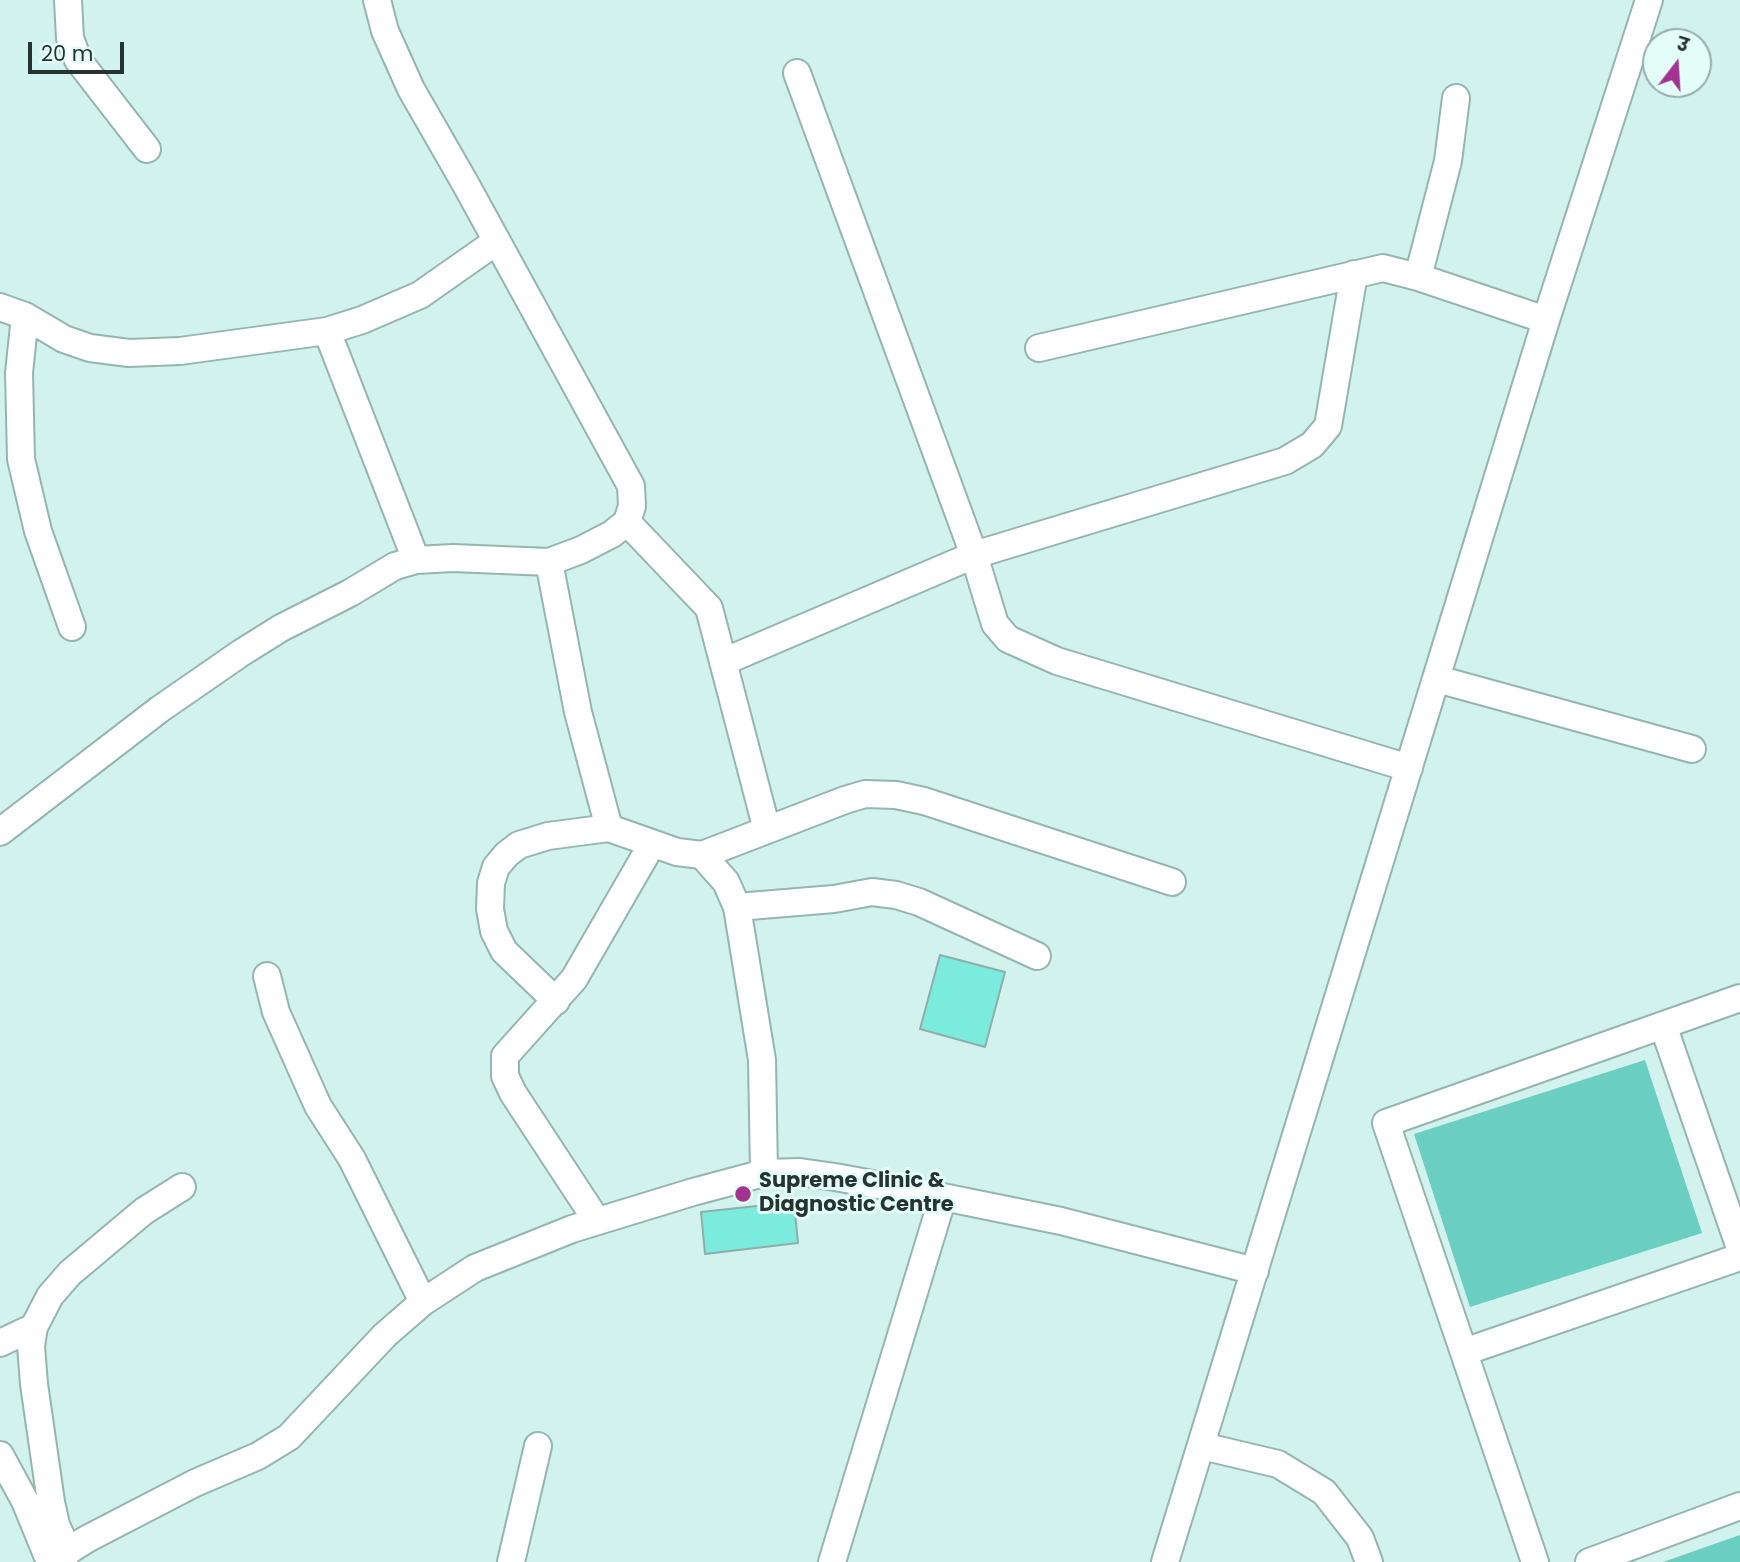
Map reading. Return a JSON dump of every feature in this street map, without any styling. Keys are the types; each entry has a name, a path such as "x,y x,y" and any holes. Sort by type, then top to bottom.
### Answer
{"street":[{"path":"68,0 70,38 78,60 147,149"},
{"path":"0,832 160,709 241,653 395,566 416,559 453,558 549,562 581,550 612,534 627,522 632,506 631,486 411,89 385,31 377,0"},
{"path":"1165,1562 1546,320 1649,0"},
{"path":"797,73 974,555 995,624 1008,639 1028,650 1070,665 1409,768"},
{"path":"1418,277 1448,161 1456,97"},
{"path":"0,307 25,316 64,339 90,348 129,353 180,351 327,331 394,308 421,295 497,241"},
{"path":"1039,348 1384,268 1546,320"},
{"path":"723,662 974,555 1285,461 1312,445 1328,426 1354,274"},
{"path":"25,316 19,373 22,459 38,531 72,627"},
{"path":"327,331 416,559"},
{"path":"627,522 709,608 767,830"},
{"path":"549,562 578,712 609,828"},
{"path":"1437,679 1692,749"},
{"path":"556,1001 503,951 494,931 490,909 491,883 496,867 519,845 564,833 609,828 677,852 702,855 865,794 895,795 924,800 1172,882"},
{"path":"597,1221 513,1093 505,1076 505,1056 556,1001 588,957 652,844"},
{"path":"702,855 726,881 737,907 762,1060 764,1173"},
{"path":"737,907 834,899 872,892 895,895 919,902 1038,956"},
{"path":"267,976 276,1012 318,1107 352,1159 423,1302"},
{"path":"1535,1562 1386,1123 1740,998"},
{"path":"1663,1026 1740,1248"},
{"path":"60,1558 87,1539 195,1483 258,1456 289,1437 385,1335 423,1302 475,1268 572,1229 764,1173 800,1172 823,1175 943,1197 1061,1221 1255,1271"},
{"path":"60,1558 34,1384 31,1346 34,1327 50,1296 70,1273 144,1211 182,1187"},
{"path":"832,1562 943,1197"},
{"path":"1464,1352 1740,1257"},
{"path":"0,1343 34,1327"},
{"path":"512,1562 538,1446"},
{"path":"1202,1446 1278,1464 1324,1492 1360,1538 1369,1562"},
{"path":"0,1455 60,1558"},
{"path":"1589,1562 1740,1506"}],"green space":[{"path":"1645,1060 1702,1233 1470,1307 1414,1134"},
{"path":"1740,1535 1740,1562 1663,1562"}],"building":[{"path":"940,955 1005,972 985,1047 920,1029"},
{"path":"794,1202 798,1243 705,1254 701,1212"}],"place":[{"name":"Supreme Clinic & Diagnostic Centre","path":"743,1194"}]}
